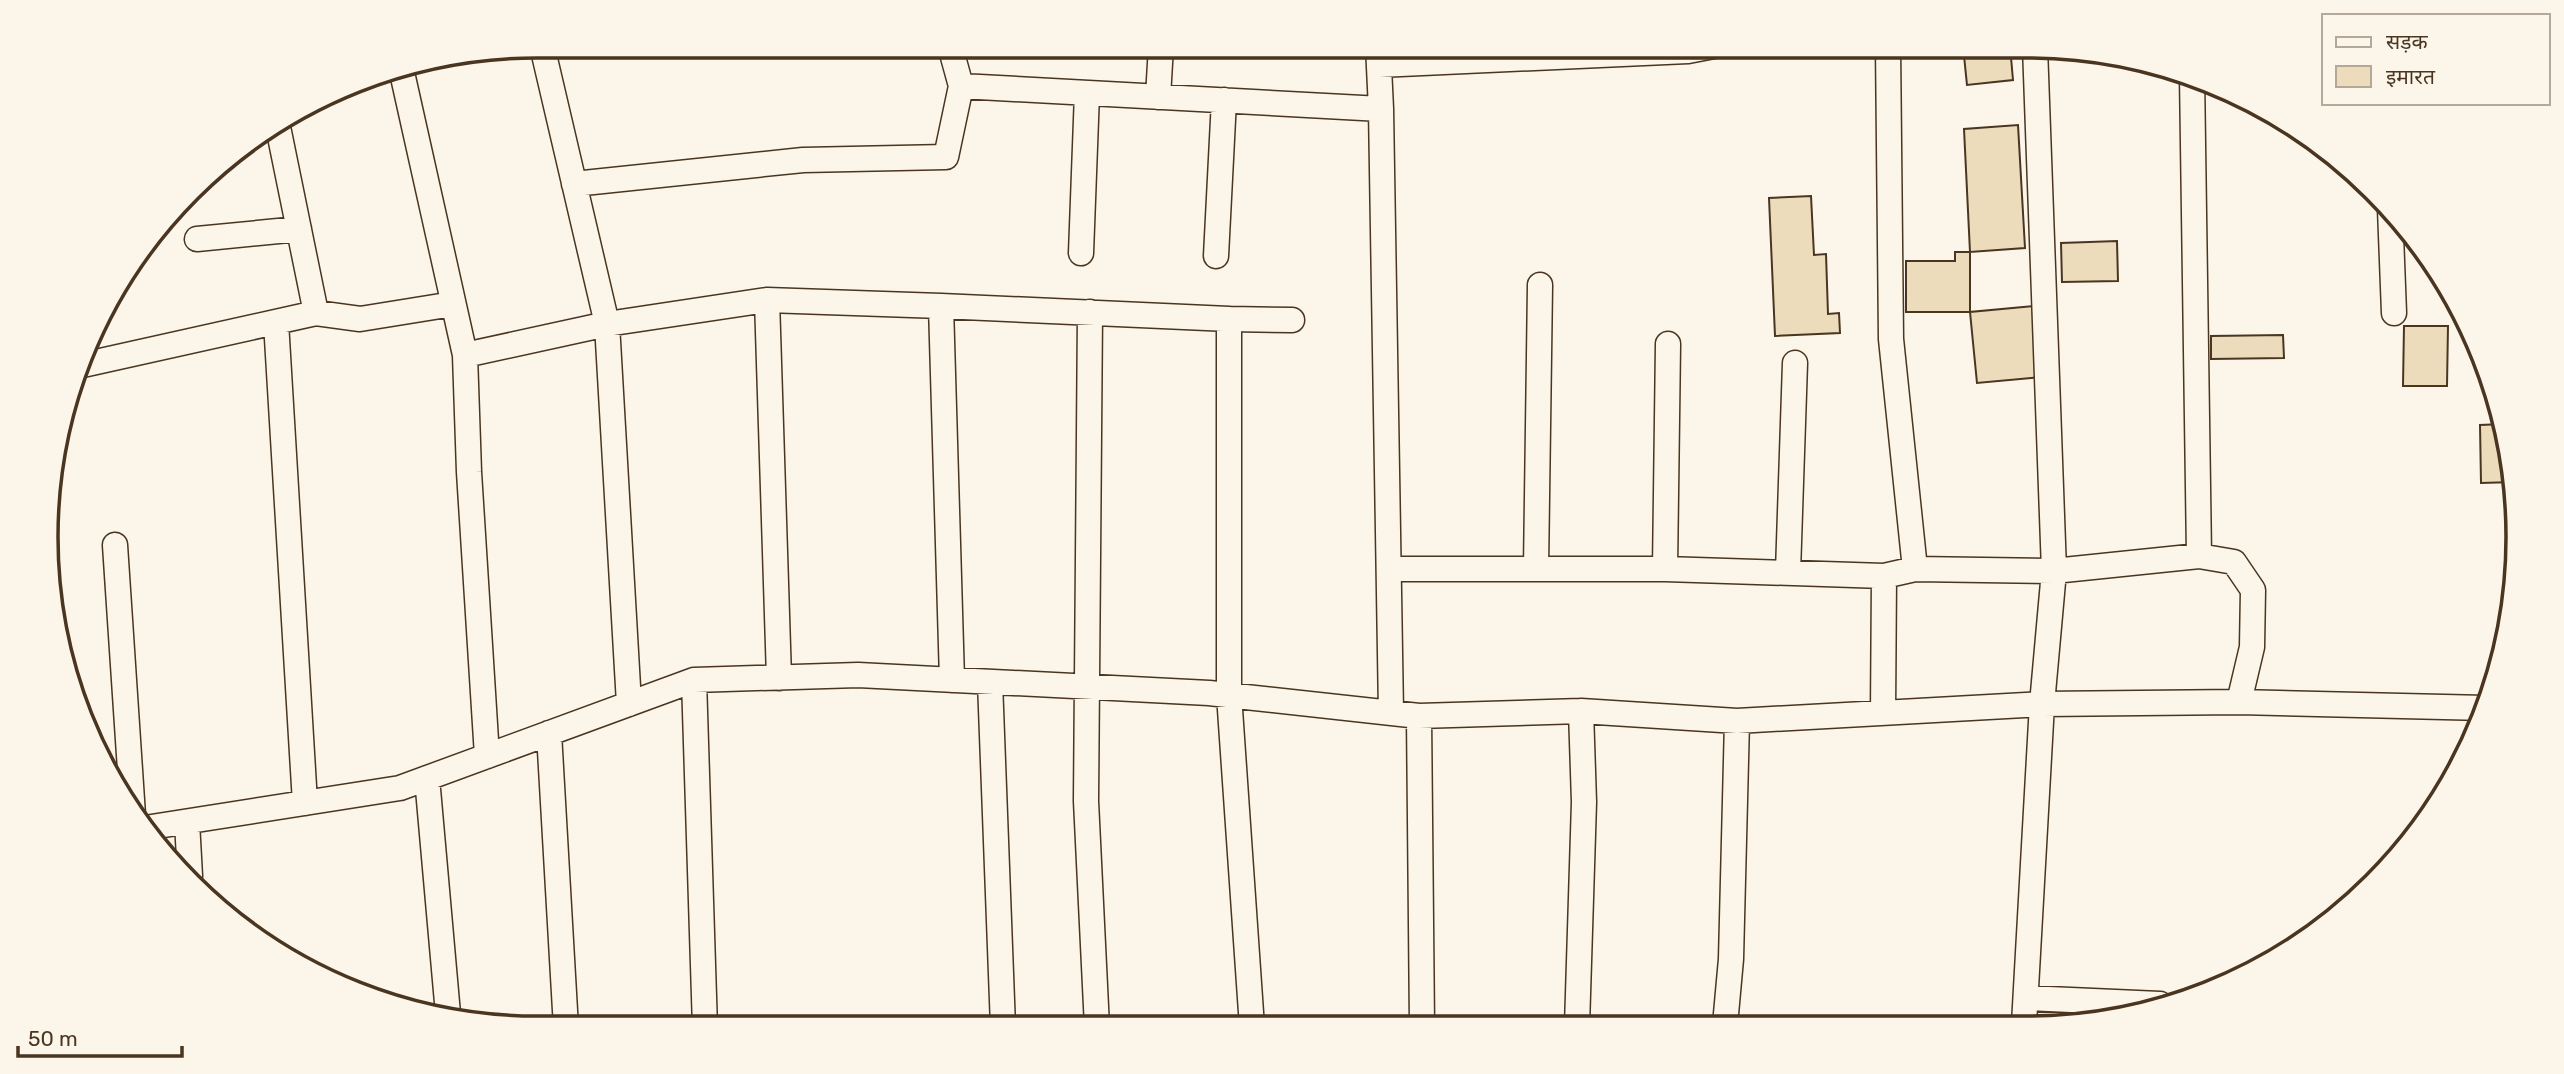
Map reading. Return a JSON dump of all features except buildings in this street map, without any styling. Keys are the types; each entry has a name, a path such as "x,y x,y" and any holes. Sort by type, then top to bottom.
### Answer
{"street":[{"path":"545,58 607,324 629,704"},
{"path":"574,184 803,160 946,157 961,86 953,58"},
{"path":"1158,97 1160,58"},
{"path":"1378,58 1391,713"},
{"path":"1888,58 1891,339 1915,569"},
{"path":"2025,1016 2042,704 2054,571 2035,58"},
{"path":"403,77 465,355 469,472 487,756"},
{"path":"961,86 1381,109"},
{"path":"2192,87 2199,556"},
{"path":"1081,253 1087,93"},
{"path":"1216,256 1224,100"},
{"path":"279,134 316,313"},
{"path":"2391,226 2395,313"},
{"path":"197,239 299,229"},
{"path":"1536,568 1540,285"},
{"path":"465,355 607,324 767,300 1293,320"},
{"path":"767,300 779,678"},
{"path":"91,363 316,313 360,319 453,304"},
{"path":"941,306 952,680"},
{"path":"1090,312 1086,801 1096,1016"},
{"path":"1229,319 1229,695 1251,1016"},
{"path":"276,322 305,803"},
{"path":"1665,569 1668,344"},
{"path":"1788,572 1795,363"},
{"path":"115,545 131,791"},
{"path":"1389,569 1665,569 1884,576 1915,569 2054,571 2199,556 2234,562 2253,590 2252,647 2239,702"},
{"path":"1883,713 1884,576"},
{"path":"155,827 400,789 694,680 858,675 1229,695 1419,716 1581,711 1737,721 2042,704 2239,702 2475,708"},
{"path":"694,680 705,1016"},
{"path":"990,682 1003,1016"},
{"path":"1577,1016 1584,802 1581,711"},
{"path":"1419,716 1422,1016"},
{"path":"1726,1016 1731,959 1737,721"},
{"path":"549,733 565,1016"},
{"path":"427,778 447,1008"},
{"path":"187,822 189,867"},
{"path":"2026,998 2138,1003"}]}
